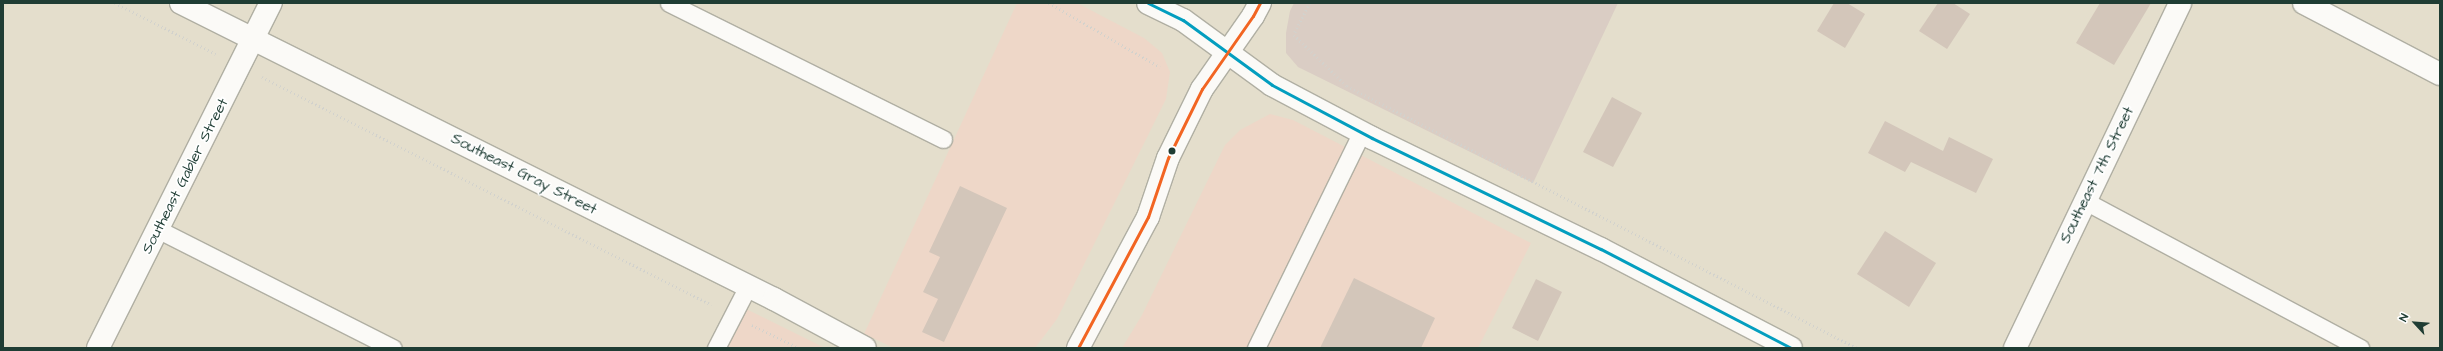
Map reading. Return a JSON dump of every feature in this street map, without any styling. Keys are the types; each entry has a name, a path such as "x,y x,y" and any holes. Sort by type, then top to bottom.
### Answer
{"street":[{"name":"Southeast Gray Street","path":"181,3 748,286 864,348"},
{"name":"Southeast Gabler Street","path":"98,348 254,39 270,3"},
{"path":"1148,3 1183,20 1272,85 1362,132 1601,249 1791,348"},
{"path":"1078,348 1148,217 1168,158 1202,89 1228,53 1260,3"},
{"name":"Southeast 7th Street","path":"2015,348 2180,3"},
{"path":"2304,3 2440,74"}],"lane":[{"path":"669,3 943,139"},
{"path":"1256,348 1362,132"},
{"path":"2085,201 2360,348"},
{"path":"157,229 394,348"},
{"path":"716,348 748,286"}],"path":[{"path":"115,3 799,348"},
{"path":"1049,3 1160,67"},
{"path":"1310,3 1294,35 1348,86 1857,348"}],"shaded area":[{"path":"1017,3 1077,3 1144,38 1162,53 1170,72 1166,99 1057,319 1035,348 894,348 864,334"},
{"path":"1294,3 1618,3 1533,183 1298,67 1286,53 1286,33 1290,11"},
{"path":"1270,114 1293,120 1531,243 1478,348 1122,348 1142,315 1225,145 1240,130"},
{"path":"740,306 825,348 720,348"}],"building":[{"path":"1834,3 1847,3 1865,14 1845,48 1817,31"},
{"path":"1938,3 1953,3 1970,14 1947,49 1919,31"},
{"path":"2100,3 2151,3 2114,65 2076,43"},
{"path":"1612,97 1642,113 1613,167 1583,152"},
{"path":"1885,121 1943,151 1949,137 1993,159 1976,193 1911,162 1905,172 1868,153"},
{"path":"960,186 1007,208 944,342 922,332 938,299 923,292 940,257 929,252"},
{"path":"1885,231 1936,263 1909,307 1857,274"},
{"path":"1354,278 1435,318 1421,348 1320,348"},
{"path":"1536,279 1562,292 1538,341 1512,328"}],"transit line":[{"path":"1148,3 1183,20 1272,85 1372,138 1601,249 1791,348"},
{"path":"1078,348 1148,217 1168,158 1202,89 1253,16 1260,3"}]}
